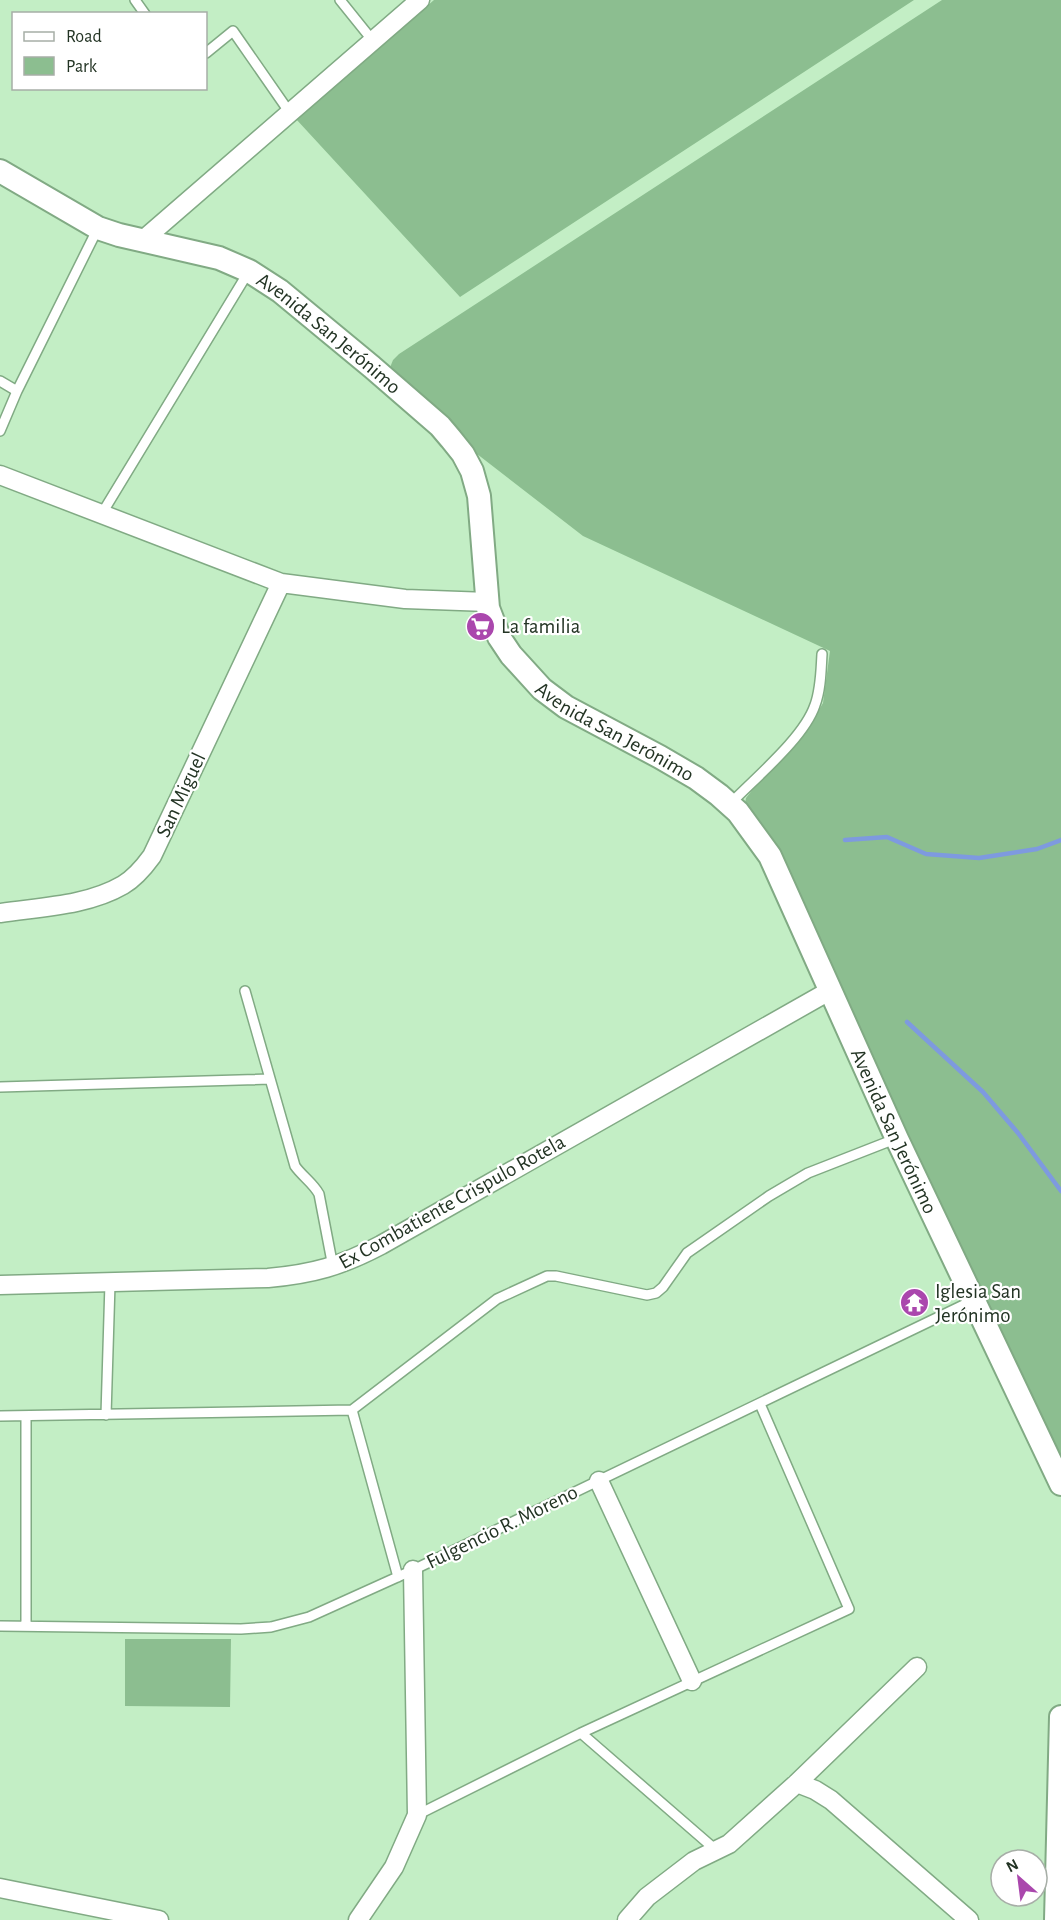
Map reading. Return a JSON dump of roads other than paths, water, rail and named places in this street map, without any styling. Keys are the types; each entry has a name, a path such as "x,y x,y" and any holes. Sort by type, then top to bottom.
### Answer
{"street":[{"path":"143,240 420,0"},
{"name":"Avenida San Jerónimo","path":"0,171 98,228 219,258 249,271 280,291 372,367 440,426 463,454 472,471 479,496 488,602 492,622 499,637 523,670 542,689 566,707 696,778 729,804 756,835 770,856 897,1139 1061,1484"},
{"path":"0,475 281,583 405,599 488,602"},
{"name":"San Miguel","path":"0,913 74,903 123,885 140,872 152,856 281,583"},
{"name":"Ex Combatiente Crispulo Rotela","path":"0,1285 268,1278 304,1275 333,1267 354,1259 391,1239 831,990"},
{"path":"599,1481 692,1681"},
{"path":"358,1920 393,1867 417,1815 406,1573"},
{"path":"627,1920 647,1897 685,1867 703,1855 729,1844 917,1667"},
{"path":"1056,1920 1061,1717"},
{"path":"797,1782 831,1800 969,1920"},
{"path":"0,1888 159,1920"}],"lane":[{"path":"340,0 373,41"},
{"path":"207,52 233,31 290,113"},
{"path":"0,431 17,391 98,228"},
{"path":"100,515 249,271"},
{"path":"0,381 17,391"},
{"path":"729,804 797,736 815,705 821,677 822,654"},
{"path":"245,991 295,1166 319,1194 333,1267"},
{"path":"0,1087 270,1079"},
{"path":"0,1416 352,1410 504,1294 546,1276 556,1276 647,1295 656,1293 663,1287 687,1253 769,1196 808,1173 897,1139"},
{"path":"106,1414 110,1283"},
{"name":"Fulgencio R. Moreno","path":"0,1626 242,1629 271,1627 309,1617 599,1481 974,1300"},
{"path":"417,1815 581,1733 849,1609 760,1404"},
{"path":"352,1410 406,1573"},
{"path":"26,1416 26,1626"},
{"path":"581,1733 717,1851"}],"waterway":[{"path":"845,840 887,837 926,854 979,858 1037,849 1061,840"},
{"path":"907,1022 983,1092 1018,1133 1061,1191"}],"place":[{"name":"La familia","path":"480,626"},
{"name":"Iglesia San Jerónimo","path":"914,1303"}]}
